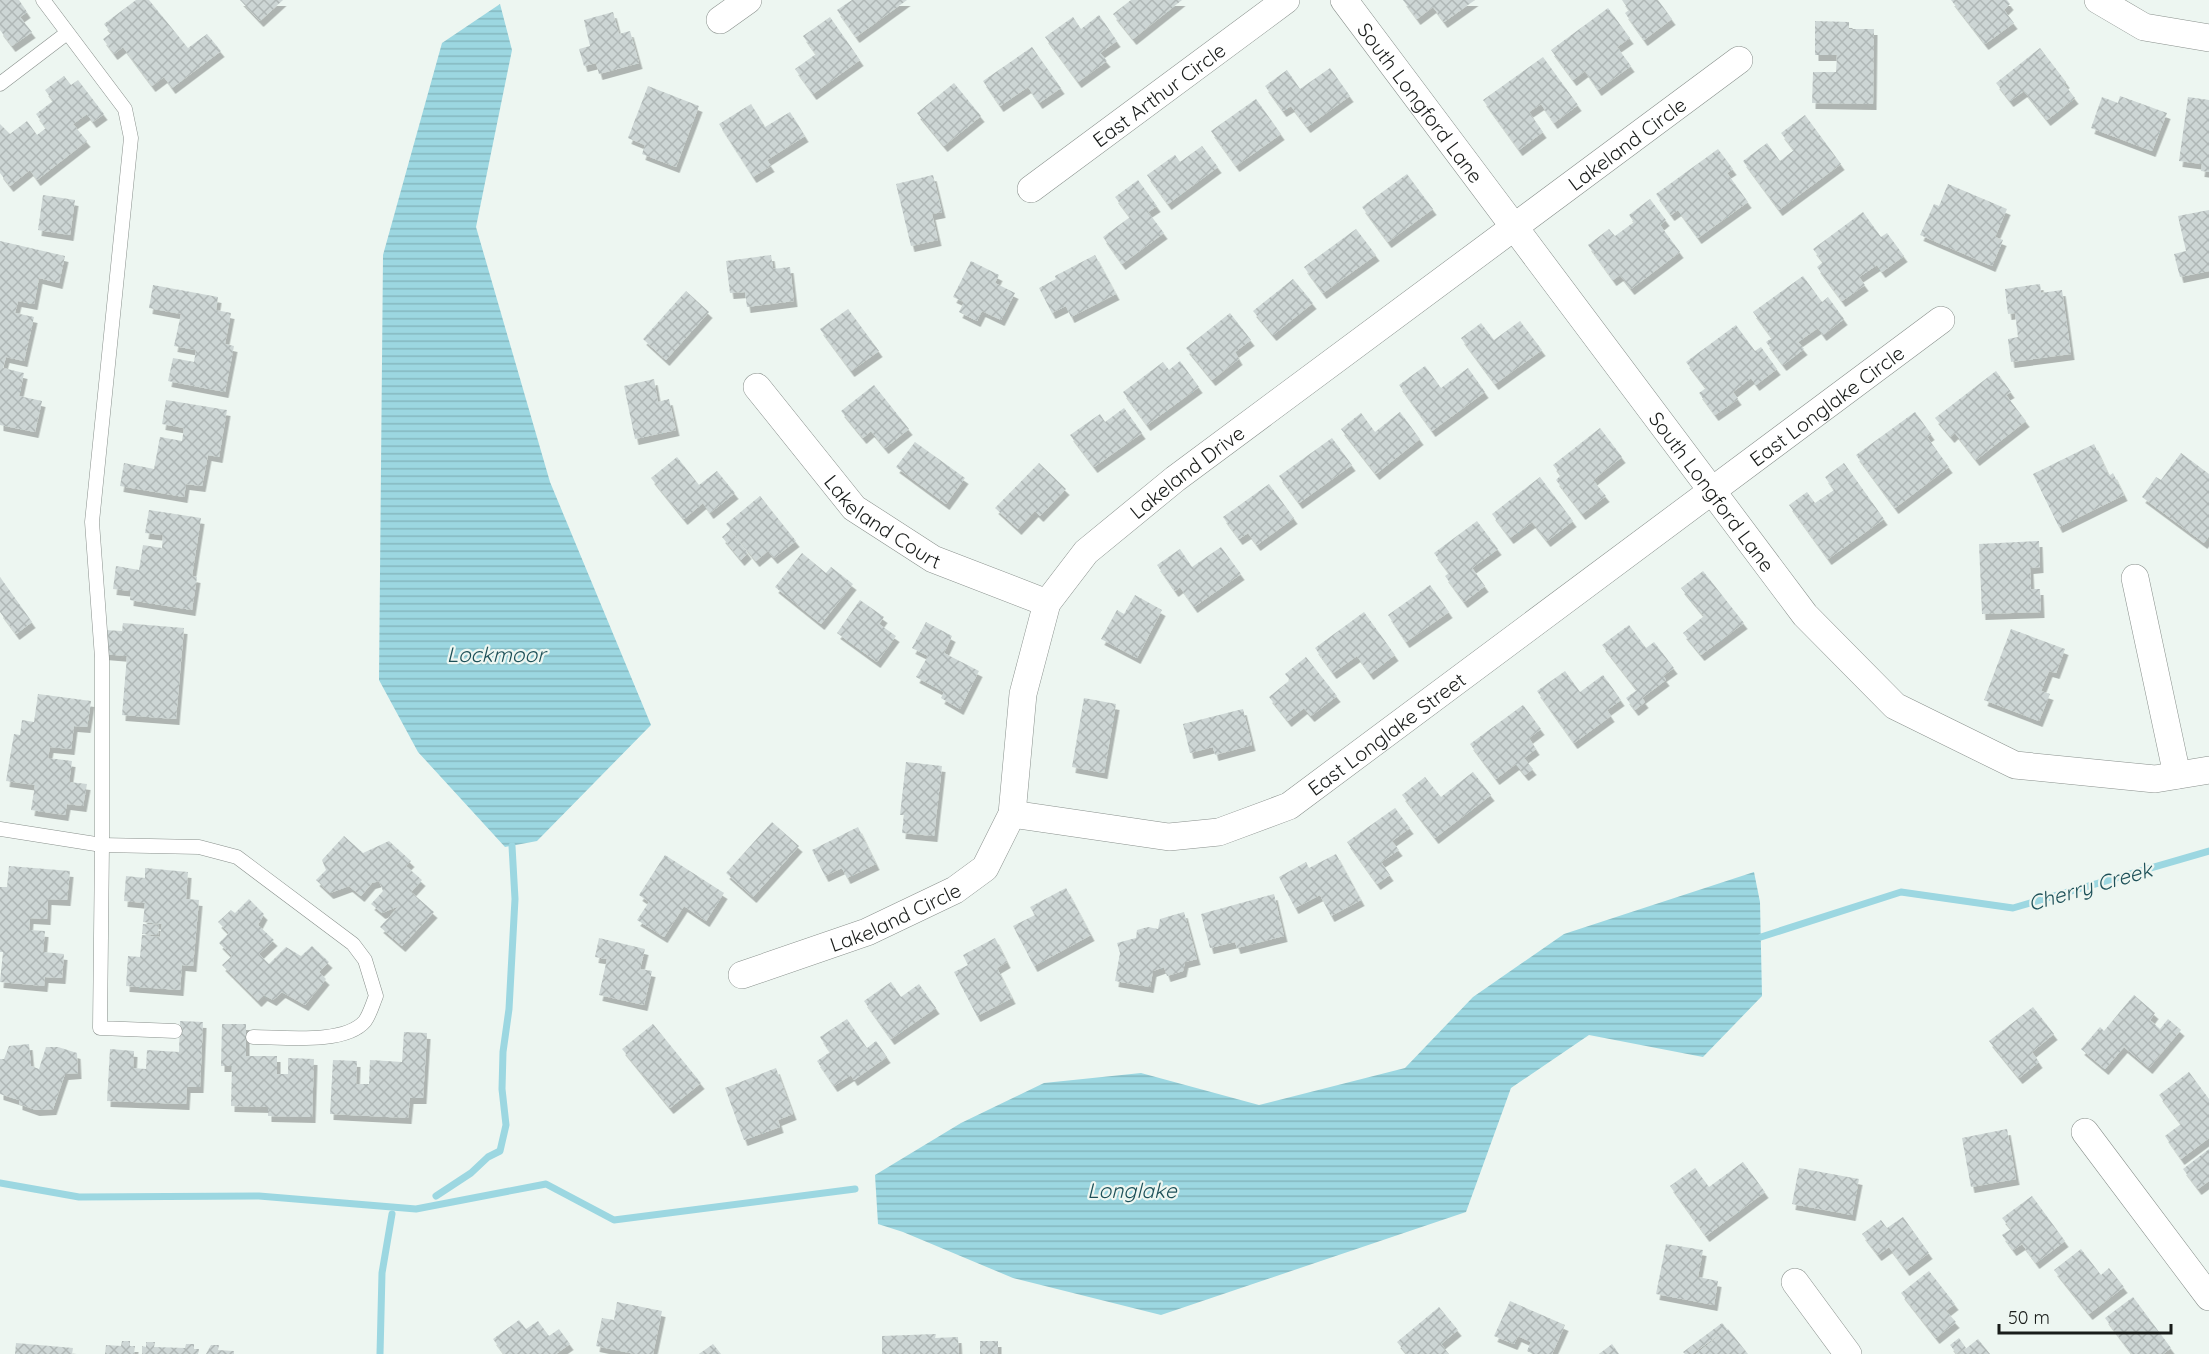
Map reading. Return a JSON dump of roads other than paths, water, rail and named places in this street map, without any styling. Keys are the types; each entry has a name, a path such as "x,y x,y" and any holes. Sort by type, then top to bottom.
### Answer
{"street":[{"path":"720,20 747,0"},
{"name":"East Arthur Circle","path":"1031,189 1286,0"},
{"name":"South Longford Lane","path":"1344,0 1805,615 1895,706 2015,765 2155,779 2209,770"},
{"path":"2098,0 2144,27 2209,38"},
{"name":"Lakeland Circle","path":"1514,226 1739,60"},
{"name":"Lakeland Drive","path":"1012,814 1023,694 1047,603 1086,552 1166,487 1514,226"},
{"name":"East Longlake Circle","path":"1712,490 1941,320"},
{"name":"Lakeland Court","path":"757,387 854,508 933,559 1047,603"},
{"name":"East Longlake Street","path":"1012,814 1169,837 1219,832 1289,806 1712,490"},
{"path":"2135,578 2177,775"},
{"name":"Lakeland Circle","path":"742,975 867,932 955,891 985,868 1012,814"},
{"path":"2085,1132 2209,1297"},
{"path":"1795,1282 1848,1354"}],"lane":[{"path":"43,0 124,109 131,138 92,522 102,658 100,1028 175,1031"},
{"path":"0,84 67,33"},
{"path":"0,829 102,845 200,847 237,857 353,944 365,960 376,996 366,1020 354,1031 330,1036 253,1037"}],"water":[{"name":"Lockmoor","path":"500,4 512,50 476,227 550,482 651,725 537,841 505,847 418,752 379,680 383,255 442,43"},
{"name":"Longlake","path":"1754,872 1760,902 1762,996 1703,1057 1589,1035 1511,1088 1466,1212 1161,1315 1013,1278 903,1232 878,1224 875,1175 961,1123 1044,1083 1141,1073 1259,1105 1405,1068 1473,997 1564,934"}],"waterway":[{"path":"436,1196 471,1173 488,1157 500,1151 506,1125 502,1089 515,899 512,846"},
{"name":"Cherry Creek","path":"1761,937 1901,892 2013,908 2209,851"},
{"path":"0,1183 79,1197 259,1196 416,1209 546,1184 614,1220 855,1189"},
{"path":"380,1354 382,1273 392,1214"}]}
